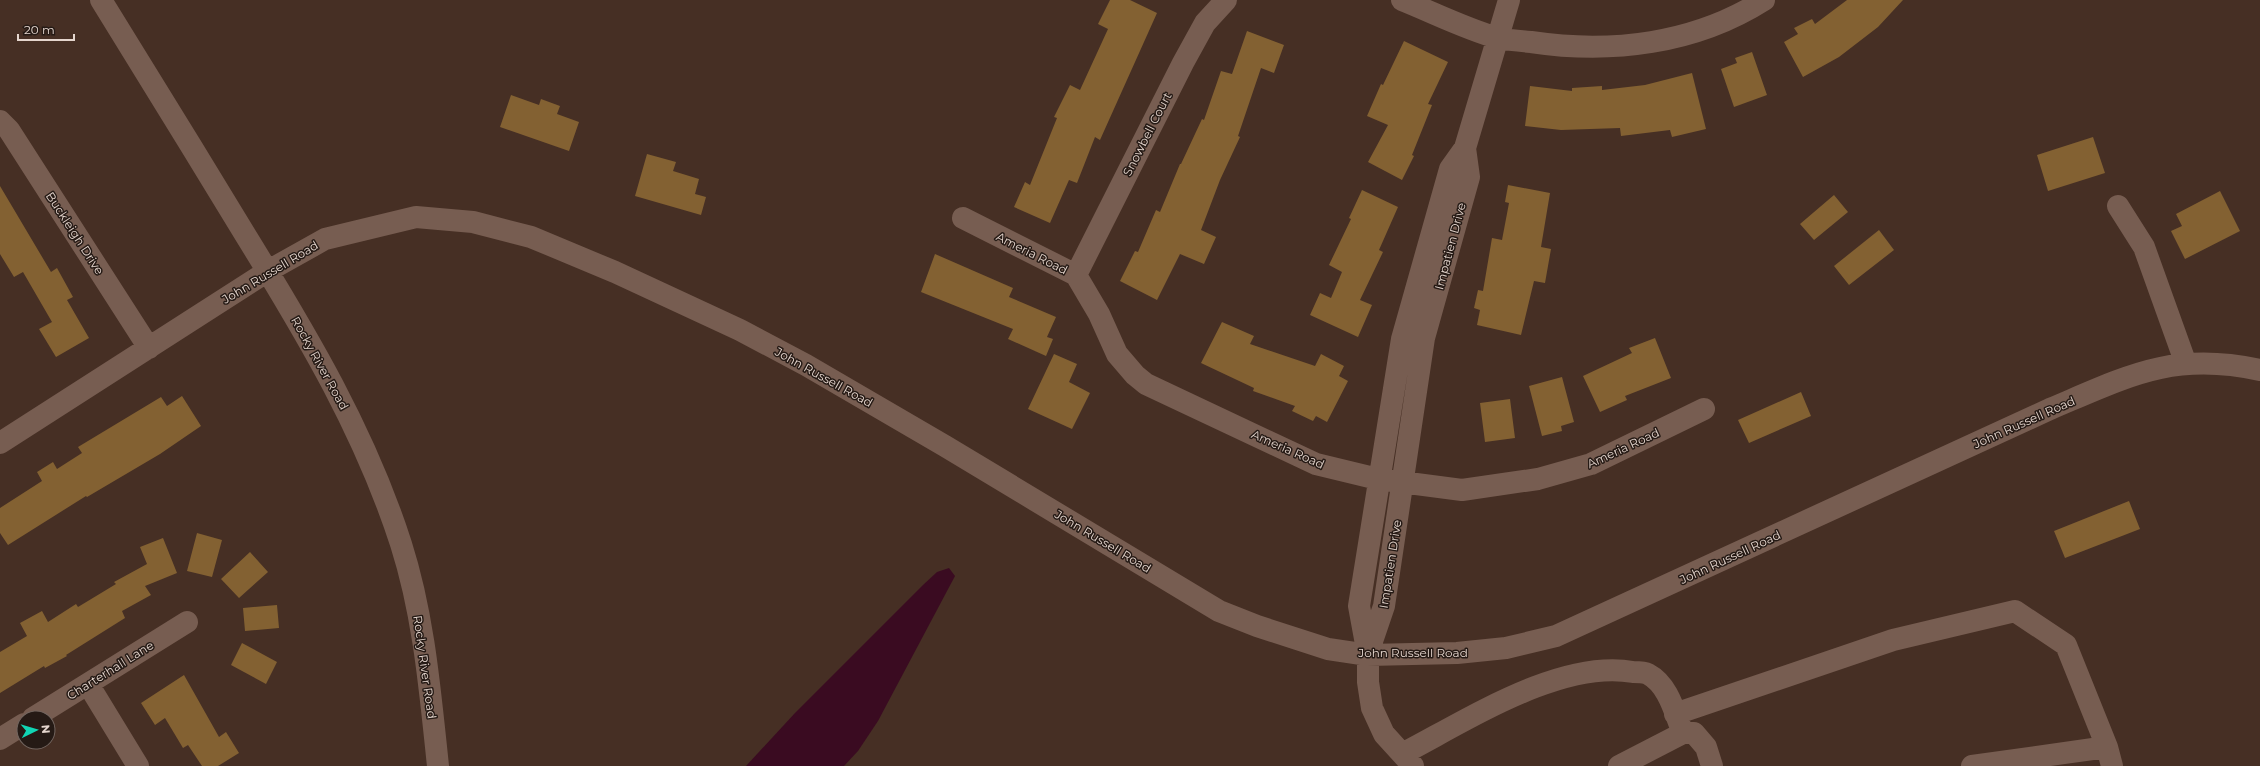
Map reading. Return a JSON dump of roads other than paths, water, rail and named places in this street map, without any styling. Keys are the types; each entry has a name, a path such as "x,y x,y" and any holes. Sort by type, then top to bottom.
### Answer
{"street":[{"name":"Rocky River Road","path":"101,0 268,271 331,378 386,500 416,599 425,652 438,766"},
{"name":"Snowbell Court","path":"1076,275 1204,23 1226,0"},
{"path":"1402,0 1498,38 1562,47 1617,48 1666,40 1720,23 1764,0"},
{"name":"Impatien Drive","path":"1368,654 1359,606 1378,479 1402,339 1450,169 1465,148 1509,0"},
{"name":"Buckleigh Drive","path":"0,120 9,130 149,348"},
{"name":"Impatien Drive","path":"1368,654 1384,606 1424,338 1469,177 1465,148"},
{"path":"2118,206 2144,247 2186,364"},
{"name":"John Russell Road","path":"0,443 268,271 325,239 416,217 474,222 531,238 615,272 726,324 806,365 945,446 1219,611 1257,626 1328,649 1368,654 1457,653 1506,648 1556,636 2050,409 2130,375 2163,367 2186,364 2224,363 2260,370"},
{"name":"Ameria Road","path":"963,218 1076,275 1098,314 1117,354 1135,375 1146,384 1178,401 1316,464 1378,479 1462,490 1538,479 1591,464 1704,409"},
{"path":"1619,766 1679,723 1893,640 2015,612 2066,645 2109,756 1972,766"},
{"name":"Charterhall Lane","path":"46,710 187,622"},
{"path":"1368,654 1368,682 1372,708 1384,734 1408,760 1530,688 1589,672 1619,669 1648,674 1666,691 1679,723 1694,733 1706,747 1712,766"},
{"path":"88,684 138,766"},
{"path":"0,739 16,729"}]}
